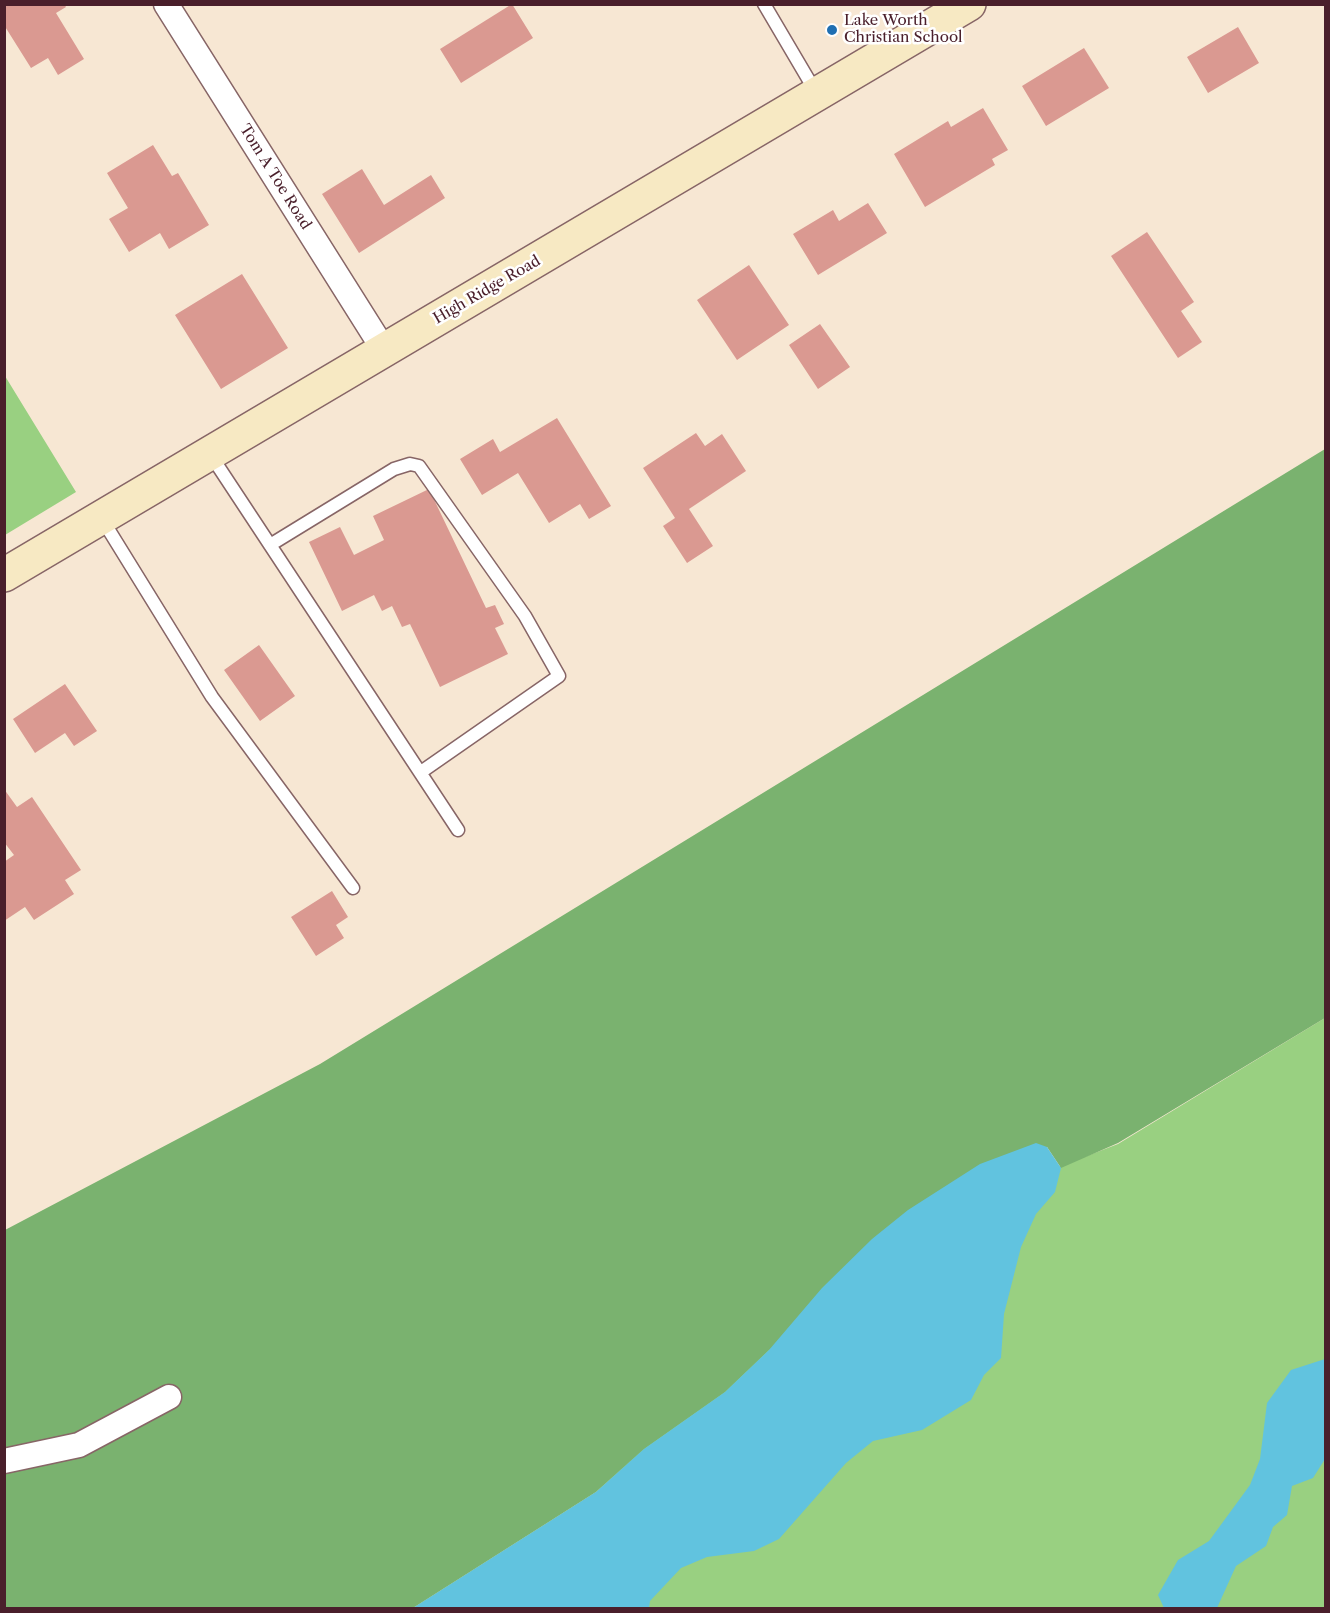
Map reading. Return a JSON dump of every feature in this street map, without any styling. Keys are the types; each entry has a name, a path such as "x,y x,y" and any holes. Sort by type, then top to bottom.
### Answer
{"street":[{"name":"Tom A Toe Road","path":"166,4 384,350"},
{"name":"High Ridge Road","path":"4,575 818,95 957,8"},
{"path":"4,1461 79,1445 169,1397"}],"lane":[{"path":"764,4 818,95"},
{"path":"210,453 458,830"},
{"path":"270,545 394,469 410,464 419,466 525,616 559,676 421,772"},
{"path":"102,518 212,697 353,888"}],"green space":[{"path":"5,376 76,492 4,535"},
{"path":"1325,449 1325,1018 1118,1143 1061,1168 1047,1147 769,1350 725,1392 644,1449 596,1492 413,1608 5,1608 5,1230 320,1064"},
{"path":"1325,1018 1325,1608 413,1608 596,1492 872,1239 1118,1144"}],"water":[{"path":"1036,1143 1047,1147 1061,1168 1055,1192 1036,1214 1021,1247 1004,1314 1001,1358 984,1375 971,1400 922,1430 873,1441 846,1463 779,1539 754,1551 707,1557 681,1568 650,1601 649,1608 413,1608 596,1492 644,1449 725,1392 769,1350 822,1288 872,1239 908,1210 980,1164"},
{"path":"1325,1359 1325,1459 1313,1478 1292,1486 1287,1515 1273,1527 1266,1546 1236,1566 1217,1608 1164,1608 1158,1595 1178,1560 1209,1541 1250,1485 1260,1459 1267,1403 1291,1370"}],"building":[{"path":"9,4 64,4 66,7 56,13 84,59 58,75 48,58 31,68 4,25 4,7"},
{"path":"512,4 533,38 461,83 440,49"},
{"path":"1238,27 1259,63 1208,93 1187,57"},
{"path":"1084,48 1109,88 1046,126 1022,86"},
{"path":"983,108 1008,150 992,159 995,165 925,207 894,154 948,121 951,127"},
{"path":"153,145 172,176 178,173 209,225 169,249 160,233 129,252 109,219 128,208 107,173"},
{"path":"362,169 384,205 431,175 445,198 359,253 322,194"},
{"path":"868,203 887,233 818,275 793,234 833,210 839,221"},
{"path":"1147,232 1194,302 1181,311 1202,342 1178,358 1111,256"},
{"path":"749,265 789,325 737,360 697,300"},
{"path":"242,274 288,348 221,389 175,315"},
{"path":"820,324 850,367 818,389 789,345"},
{"path":"557,418 611,506 589,519 580,504 549,523 518,473 482,495 460,459 493,439 500,452"},
{"path":"696,433 705,446 722,434 746,471 689,509 713,546 687,563 663,526 675,518 643,468"},
{"path":"429,489 486,608 495,605 504,624 495,628 508,654 440,687 410,624 402,627 392,606 382,611 374,595 342,611 309,542 340,527 354,555 384,540 373,516"},
{"path":"259,645 295,696 260,721 224,670"},
{"path":"65,684 97,731 74,746 65,733 35,753 13,719"},
{"path":"4,789 17,807 32,797 81,870 65,880 74,894 34,920 25,907 4,921 4,862 14,855 4,842"},
{"path":"332,891 348,917 336,925 344,938 316,956 291,917"}],"place":[{"name":"Lake Worth Christian School","path":"832,30"}]}
